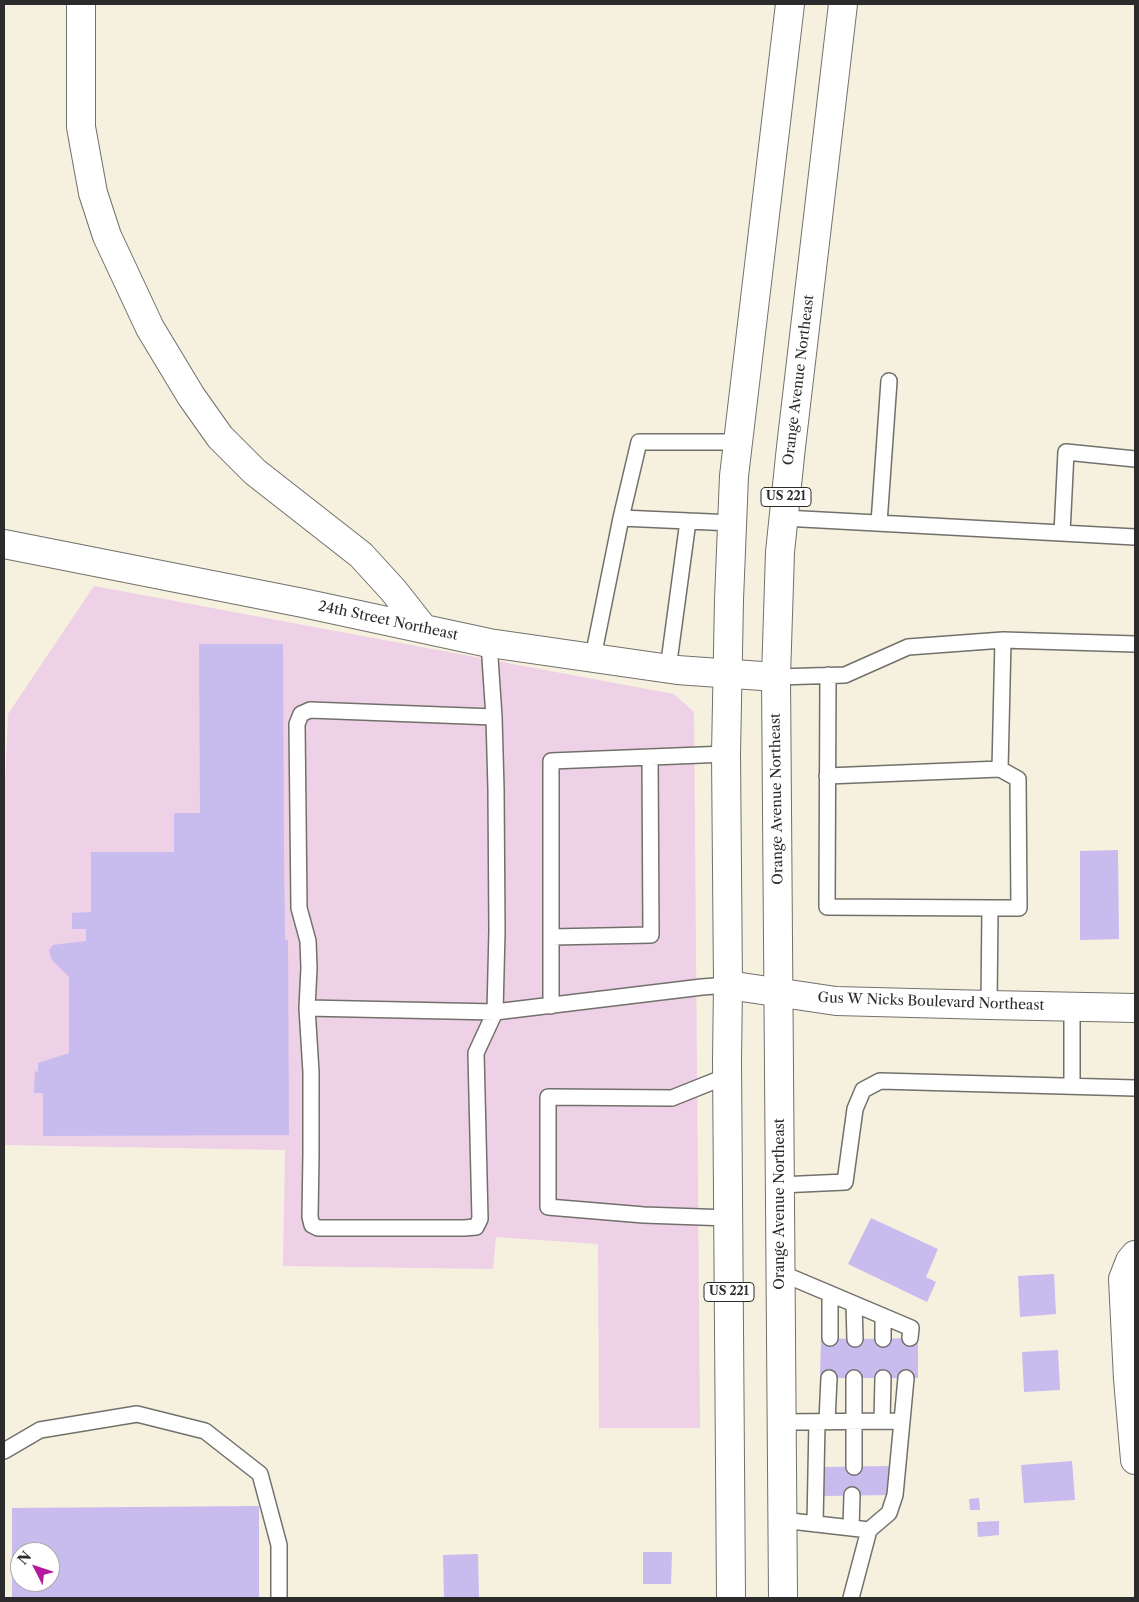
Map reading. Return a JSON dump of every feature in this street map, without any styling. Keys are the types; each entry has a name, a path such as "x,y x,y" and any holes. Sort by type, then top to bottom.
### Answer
{"main road":[{"path":"80,4 81,127 93,193 107,236 150,328 191,396 220,437 255,472 361,555 393,590 423,628"},
{"name":"US 221","path":"732,1598 726,754 732,523 734,476 790,4"},
{"name":"Orange Avenue Northeast","path":"782,1598 776,677 780,552 843,4"},
{"name":"24th Street Northeast","path":"4,544 303,602 489,642 668,669 776,677"},
{"name":"Gus W Nicks Boulevard Northeast","path":"728,985 836,1001 1135,1008"},
{"path":"1135,1255 1130,1261 1123,1278 1128,1378 1135,1460"}],"lane":[{"path":"879,523 889,381"},
{"path":"593,657 639,442 738,442"},
{"path":"1062,533 1066,452 1135,459"},
{"path":"622,518 732,523"},
{"path":"784,518 1135,537"},
{"path":"668,669 688,521"},
{"path":"776,677 845,674 908,647 1002,640 1135,644"},
{"path":"1000,769 1002,640"},
{"path":"489,642 494,717 496,788 495,1012 476,1053 480,1219 476,1227 464,1228 318,1228 312,1225 310,1217 311,1081 307,1008 308,941 299,908 297,724 301,714 310,710 494,717"},
{"path":"827,776 1000,769 1018,778 1019,908 827,907 827,776 828,675"},
{"path":"551,1006 551,761 726,754"},
{"path":"551,937 650,935 650,757"},
{"path":"989,1005 990,908"},
{"path":"307,1008 495,1012 702,986 728,985"},
{"path":"1072,1007 1072,1086"},
{"path":"727,1076 672,1098 548,1097 548,1207 644,1215 728,1218"},
{"path":"780,1185 845,1182 855,1108 863,1090 880,1081 1135,1088"},
{"path":"781,1274 912,1328 910,1338"},
{"path":"830,1294 830,1338"},
{"path":"854,1305 855,1339"},
{"path":"883,1317 883,1339"},
{"path":"815,1524 822,1422 829,1378"},
{"path":"854,1378 854,1467"},
{"path":"882,1422 883,1378"},
{"path":"851,1598 869,1530 889,1513 895,1496 906,1378"},
{"path":"4,1451 40,1430 137,1414 205,1431 260,1474 280,1545 279,1598"},
{"path":"782,1422 902,1422"},
{"path":"851,1528 852,1495"},
{"path":"782,1520 869,1530"}],"shaded area":[{"path":"94,586 674,694 694,712 700,1428 599,1428 598,1244 496,1237 493,1269 283,1266 285,1150 4,1145 4,810 8,714"}],"building":[{"path":"199,644 283,644 285,940 288,940 289,1135 43,1136 43,1093 34,1093 35,1071 38,1072 38,1063 69,1053 69,977 52,960 49,950 53,945 86,941 86,929 72,929 72,913 91,912 91,852 174,852 174,813 200,813"},
{"path":"1118,850 1119,939 1080,940 1080,851"},
{"path":"871,1218 938,1249 926,1277 936,1282 927,1302 848,1264"},
{"path":"1054,1274 1056,1314 1020,1317 1018,1276"},
{"path":"821,1338 918,1338 918,1378 820,1378"},
{"path":"1058,1350 1060,1390 1024,1392 1022,1352"},
{"path":"1072,1461 1075,1500 1024,1503 1021,1465"},
{"path":"891,1466 891,1495 824,1496 824,1467"},
{"path":"979,1498 980,1510 970,1510 969,1499"},
{"path":"259,1506 259,1598 12,1598 12,1592 60,1592 60,1542 12,1542 12,1508"},
{"path":"999,1521 999,1535 978,1537 977,1522"},
{"path":"643,1552 672,1552 671,1584 643,1584"},
{"path":"478,1554 479,1598 444,1598 443,1555"}]}
